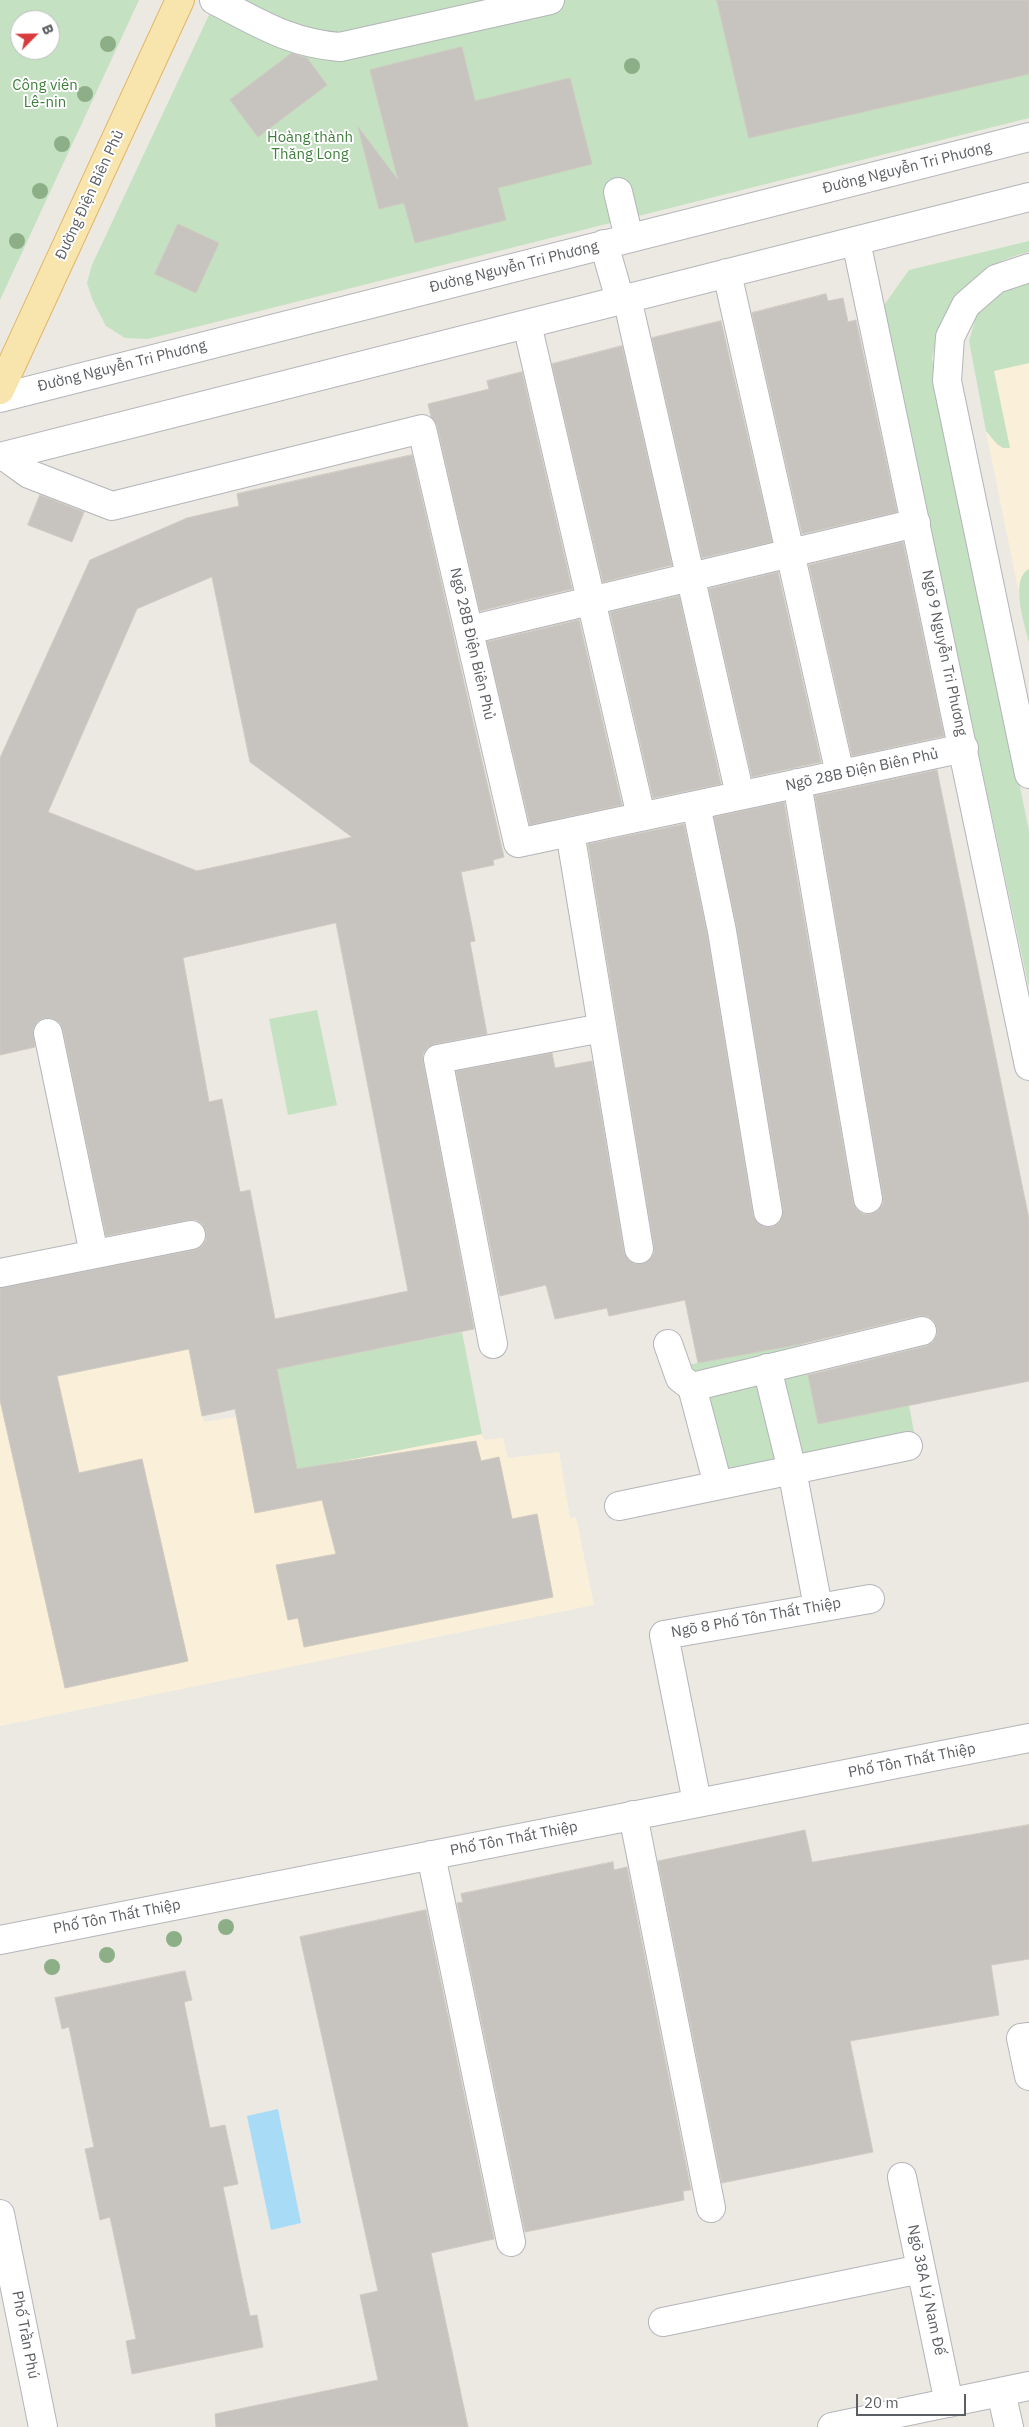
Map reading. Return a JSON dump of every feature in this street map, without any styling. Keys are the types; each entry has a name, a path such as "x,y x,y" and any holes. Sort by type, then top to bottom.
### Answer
{"main road":[{"name":"Đường Điện Biên Phủ","path":"0,390 180,0"}],"street":[{"path":"214,0 260,26 314,45 340,47 550,0"},
{"name":"Đường Nguyễn Tri Phương","path":"0,398 1029,137"},
{"path":"618,192 617,241 623,299 690,577 740,796"},
{"path":"2,456 1029,197"},
{"name":"Ngõ 9 Nguyễn Tri Phương","path":"856,241 964,748 1029,1066"},
{"path":"1029,268 996,279 966,305 950,337 947,380 1029,774"},
{"path":"727,273 840,774"},
{"path":"527,324 641,816"},
{"name":"Ngõ 28B Điện Biên Phủ","path":"2,456 29,474 112,506 422,429 518,842 964,748"},
{"path":"469,630 916,523"},
{"path":"797,783 868,1199"},
{"path":"696,805 722,931 768,1212"},
{"path":"570,832 639,1249"},
{"path":"493,1344 438,1060 602,1028"},
{"path":"48,1033 94,1254"},
{"path":"0,1273 191,1235"},
{"path":"692,1387 922,1331"},
{"path":"668,1344 680,1378 692,1387 718,1485"},
{"path":"767,1368 792,1470 818,1607"},
{"path":"619,1506 908,1446"},
{"name":"Ngõ 8 Phố Tôn Thất Thiệp","path":"696,1802 664,1635 870,1599"},
{"name":"Phố Tôn Thất Thiệp","path":"0,1940 1029,1738"},
{"path":"633,1815 712,2208"},
{"path":"431,1855 511,2242"},
{"path":"1029,2037 1021,2038 1029,2076"},
{"name":"Ngõ 38A Lý Nam Đế","path":"902,2177 950,2403"},
{"name":"Phố Trần Phú","path":"0,2214 43,2427"},
{"path":"663,2322 921,2269"},
{"path":"847,2425 1029,2386"},
{"path":"1001,2392 1008,2427"}],"shaded area":[{"path":"1029,363 1029,643 986,431 992,439 994,370"},
{"path":"189,1349 204,1422 236,1417 255,1513 322,1500 316,1466 482,1434 484,1440 503,1438 508,1458 559,1452 570,1518 576,1517 594,1605 0,1726 0,1389"}],"green space":[{"name":"Công viên Lê-nin","path":"0,0 139,0 0,300"},
{"name":"Hoàng thành Thăng Long","path":"216,0 1029,0 1029,118 148,339 125,338 106,326 93,301 87,283 92,265"},
{"path":"1029,241 1029,252 1015,256 988,269 955,299 940,325 932,358 1029,831 1029,988 882,308 909,270"},
{"path":"1029,280 1029,363 994,371 1010,448 1003,448 986,431 969,341 980,303 998,287"},
{"path":"1029,569 1029,643 1019,592 1023,574"},
{"path":"317,1010 337,1105 288,1115 269,1019"},
{"path":"462,1332 482,1434 297,1470 277,1369"},
{"path":"802,1343 818,1424 909,1405 918,1454 705,1496 687,1365"}],"water":[{"path":"278,2109 301,2223 271,2230 247,2116"}],"building":[{"path":"717,0 1029,0 1029,74 749,138"},
{"path":"462,47 475,101 570,78 592,164 498,188 506,220 415,243 404,203 379,209 358,127 398,180 370,70"},
{"path":"292,53 307,58 327,85 258,137 230,100"},
{"path":"178,224 219,243 196,293 155,274"},
{"path":"826,294 828,301 843,298 848,322 856,320 897,512 802,534 752,313"},
{"path":"721,321 772,542 702,558 652,338"},
{"path":"622,346 672,565 603,582 552,364"},
{"path":"522,372 572,589 480,611 437,425 431,417 428,404 489,389 487,381"},
{"path":"412,455 504,857 493,860 494,865 461,872 475,941 470,942 487,1034 435,1044 427,1048 423,1054 474,1329 277,1369 297,1469 476,1441 481,1461 499,1457 512,1519 537,1514 553,1597 304,1647 298,1618 288,1620 276,1565 336,1554 322,1500 255,1513 235,1409 202,1416 189,1349 57,1376 79,1473 142,1459 188,1661 65,1688 0,1400 0,1288 194,1250 202,1246 206,1240 206,1232 202,1224 196,1220 188,1220 106,1236 60,1023 52,1018 38,1021 33,1029 35,1047 0,1055 0,758 90,560 187,518 239,506 237,494","holes":["212,577 250,762 352,837 197,871 48,812 137,609","336,923 408,1291 275,1319 250,1190 240,1192 222,1099 209,1102 183,958"]},
{"path":"40,495 84,512 72,542 28,525"},
{"path":"903,542 944,736 852,756 809,565"},
{"path":"778,572 821,762 752,777 709,589"},
{"path":"679,596 721,784 653,798 610,612"},
{"path":"579,620 622,805 530,825 487,642"},
{"path":"937,770 1029,1219 1029,1381 818,1424 808,1375 926,1346 933,1342 937,1335 934,1321 927,1316 918,1316 801,1344 698,1363 685,1300 609,1316 607,1308 555,1319 546,1285 500,1296 456,1071 552,1053 555,1068 592,1061 624,1252 633,1263 641,1264 648,1261 654,1254 588,844 684,824 707,934 753,1215 762,1226 771,1227 778,1224 782,1218 783,1209 737,928 714,817 784,802 853,1202 856,1209 863,1214 871,1214 878,1211 883,1204 883,1196 815,796"},
{"path":"1029,1825 1029,1959 991,1965 999,2015 850,2041 873,2152 722,2183 658,1861 805,1830 812,1862"},
{"path":"613,1862 614,1870 627,1867 691,2190 683,2191 684,2200 525,2232 457,1903 463,1902 461,1894"},
{"path":"426,1910 494,2239 431,2253 468,2427 216,2427 215,2414 378,2380 360,2295 378,2291 300,1937"},
{"path":"185,1971 192,2000 184,2002 210,2128 225,2125 238,2184 223,2187 250,2316 257,2315 263,2347 132,2374 126,2341 136,2339 110,2217 100,2220 85,2149 94,2147 69,2027 62,2029 55,1998"}]}
